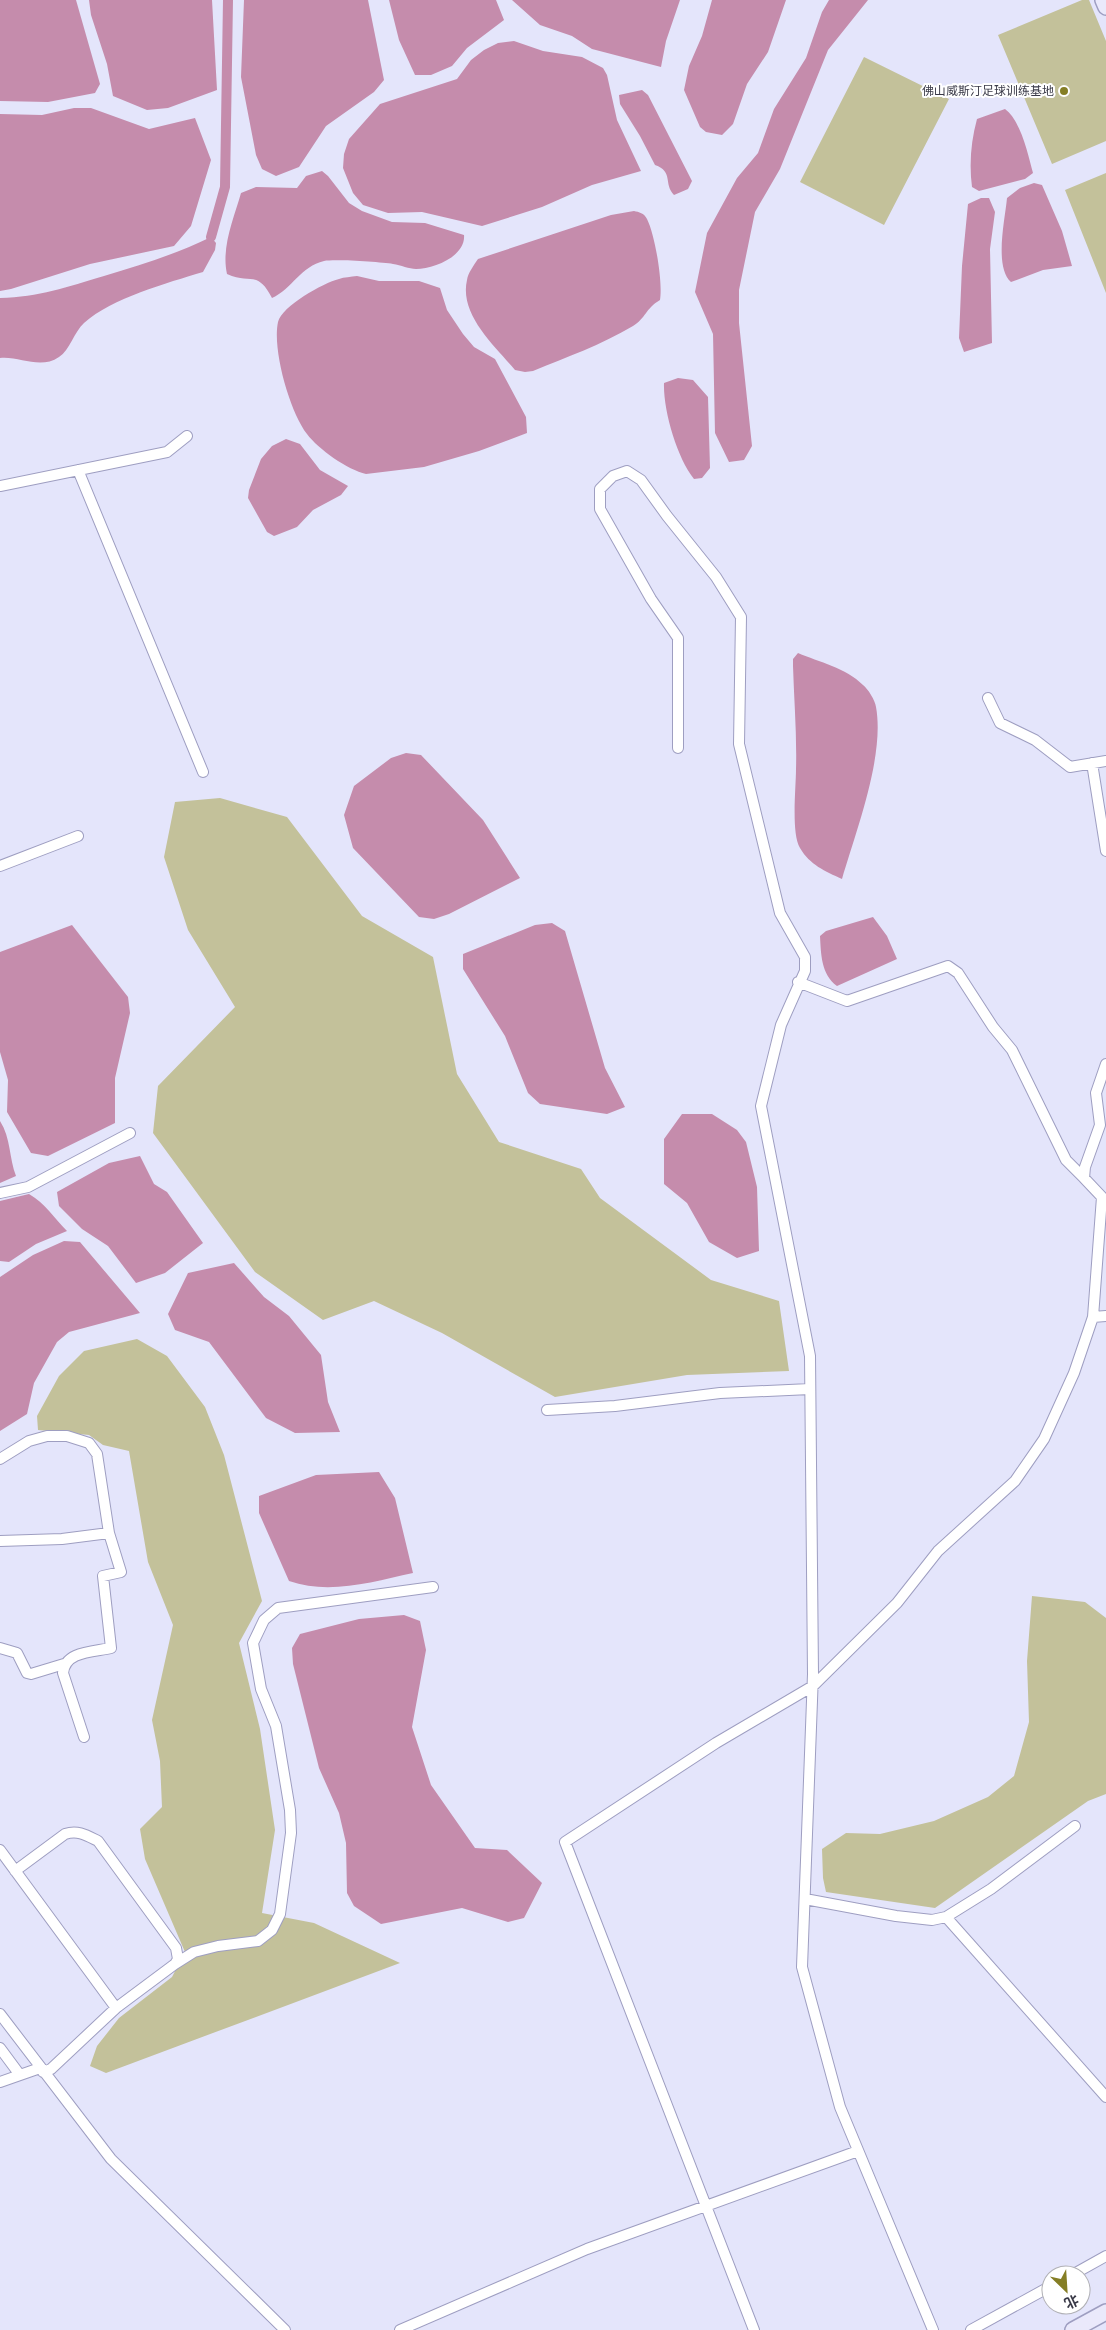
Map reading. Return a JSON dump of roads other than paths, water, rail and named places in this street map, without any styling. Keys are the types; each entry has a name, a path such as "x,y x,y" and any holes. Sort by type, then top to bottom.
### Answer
{"main road":[{"path":"1103,0 1106,7"},
{"path":"1073,2330 1106,2312"}],"street":[{"path":"0,486 167,452 187,436"},
{"path":"78,470 203,772"},
{"path":"678,748 678,638 651,600 600,508 600,489 613,476 627,471 641,480 716,577 741,617 739,744 780,913 805,957 805,971 798,982 781,1025 760,1106 810,1356 813,1686 802,1968 840,2108 933,2330"},
{"path":"988,698 1000,723 1035,740 1070,767 1106,761"},
{"path":"1092,763 1106,852"},
{"path":"0,866 78,836"},
{"path":"754,2330 565,1842 716,1743 813,1686 897,1603 938,1551 1015,1481 1044,1439 1074,1373 1093,1317 1102,1197 1066,1160 1012,1050 993,1027 958,973 948,966 847,1001 798,982"},
{"path":"1084,1178 1085,1167 1100,1125 1096,1093 1106,1064"},
{"path":"0,1193 28,1186 130,1133"},
{"path":"1093,1317 1106,1316"},
{"path":"547,1410 615,1406 720,1393 810,1389"},
{"path":"0,1459 29,1441 47,1436 67,1436 89,1443 97,1454 109,1533 121,1572 103,1576 111,1648 70,1657 64,1664 31,1674 27,1673 16,1653 0,1648"},
{"path":"0,1541 62,1539 109,1533"},
{"path":"0,2082 20,2075 51,2069 116,2008 194,1952 218,1946 258,1941 272,1930 280,1914 291,1833 290,1810 276,1726 261,1689 253,1643 264,1620 278,1608 433,1587"},
{"path":"64,1664 63,1674 84,1737"},
{"path":"805,1899 896,1916 932,1920 946,1917 991,1889 1075,1826"},
{"path":"15,1871 65,1834 73,1831 84,1833 98,1841 176,1948 178,1958 175,1964"},
{"path":"0,1850 116,2008"},
{"path":"946,1917 1106,2097"},
{"path":"0,2014 112,2159 285,2330"},
{"path":"0,2048 20,2075"},
{"path":"400,2330 587,2249 858,2151"},
{"path":"1090,2265 1106,2256"},
{"path":"971,2330 1041,2292"}],"waterway":[{"path":"211,237 225,187 228,0"}],"place":[{"name":"佛山威斯汀足球训练基地","path":"1064,91"}]}
